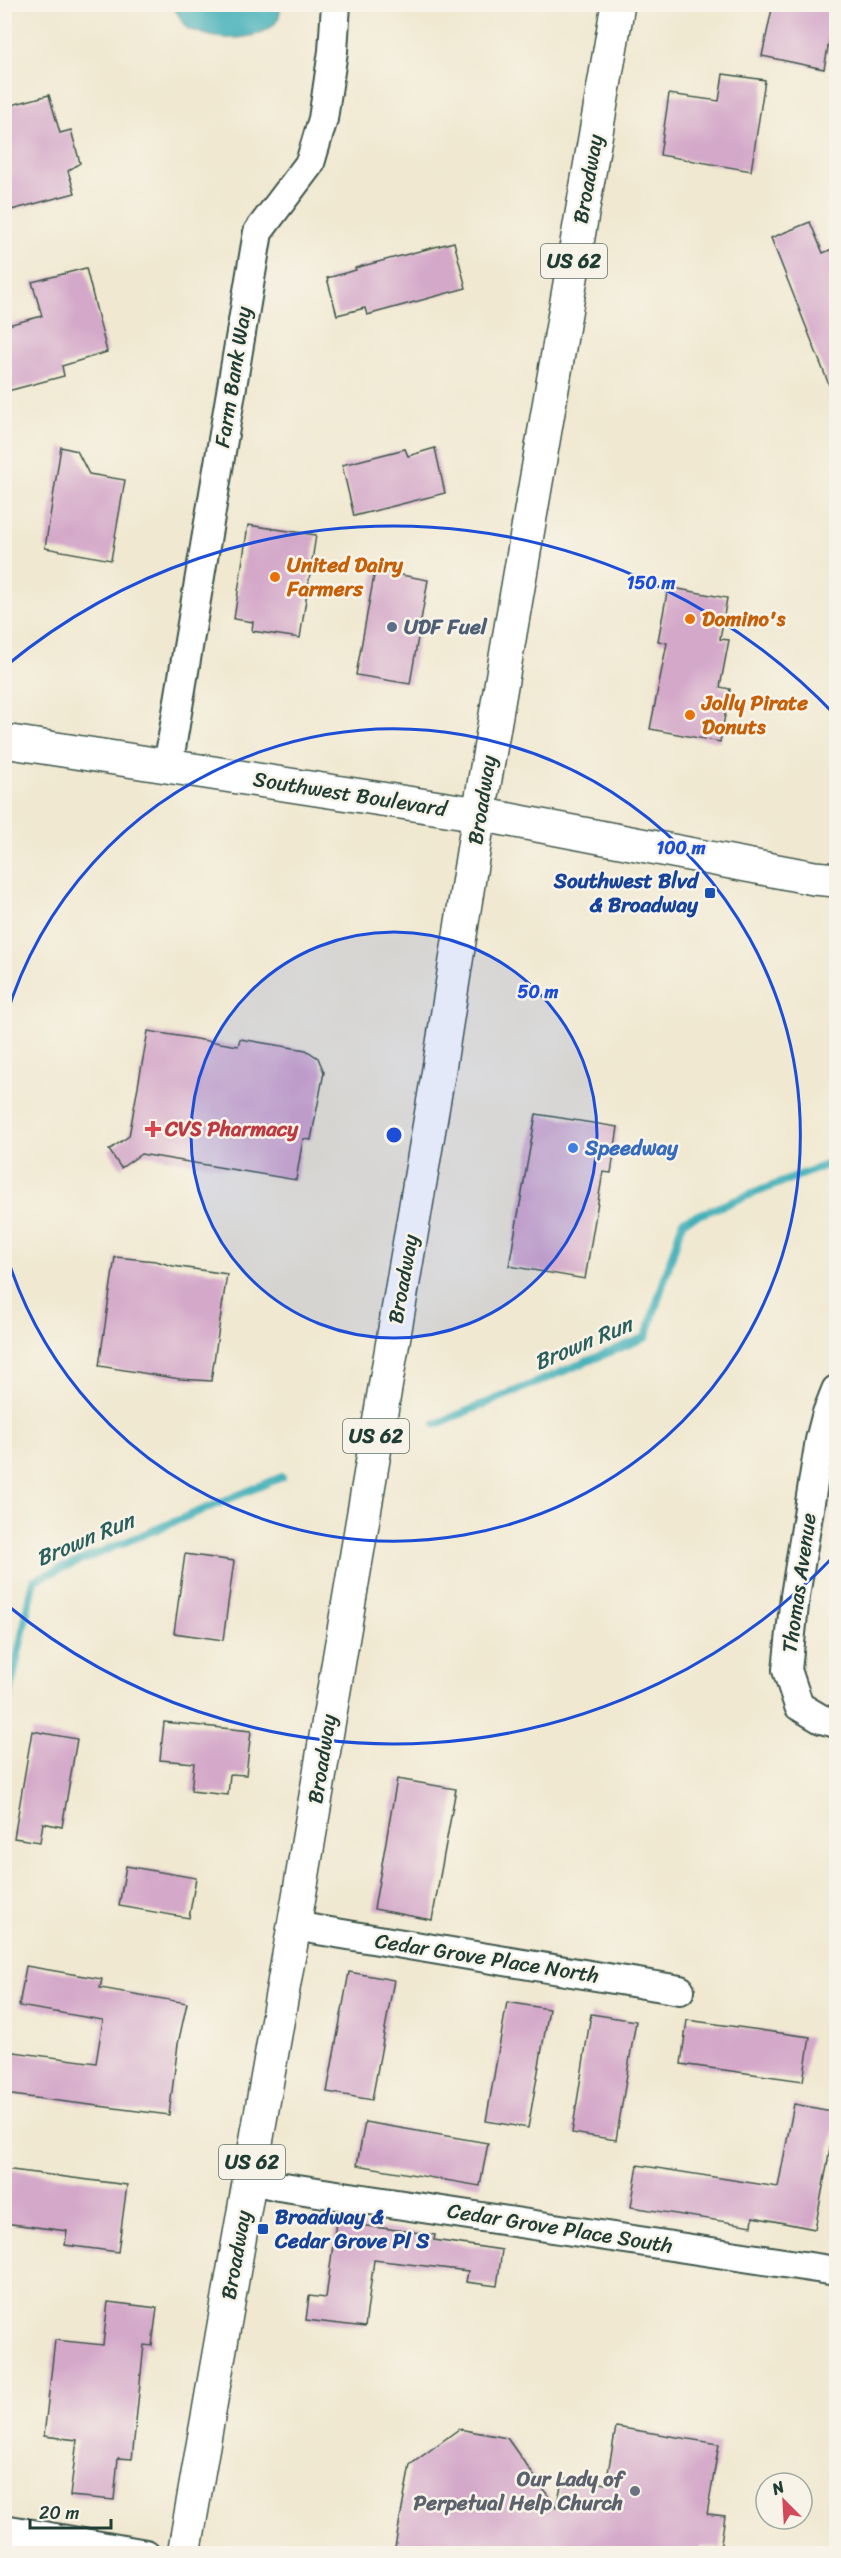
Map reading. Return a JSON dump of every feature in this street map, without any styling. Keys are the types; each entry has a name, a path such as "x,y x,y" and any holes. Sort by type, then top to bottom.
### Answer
{"main road":[{"name":"Broadway","path":"184,2553 294,1926 618,4"},
{"name":"Southwest Boulevard","path":"4,741 480,814 783,872 837,880"}],"street":[{"name":"Farm Bank Way","path":"168,766 258,232 310,163 323,118 333,51 336,4"},
{"name":"Thomas Avenue","path":"837,1390 827,1413 820,1440 795,1596 787,1670 798,1706 821,1719 837,1724"},
{"name":"Cedar Grove Place North","path":"294,1926 680,1990"},
{"name":"Cedar Grove Place South","path":"249,2179 278,2186 837,2271"},
{"path":"4,2529 146,2553"}],"water":[{"path":"172,5 280,5 276,22 270,28 253,35 224,38 188,29"}],"building":[{"path":"773,4 836,4 824,69 762,56"},
{"path":"723,74 765,80 751,171 660,155 669,94 719,101"},
{"path":"49,95 60,133 71,130 80,163 68,171 75,193 4,212 4,107"},
{"path":"810,222 823,253 837,247 835,400 771,238"},
{"path":"454,242 466,288 367,315 365,308 337,315 327,278 356,270 355,268"},
{"path":"86,268 107,352 62,366 64,376 4,392 4,326 42,316 32,282"},
{"path":"61,447 77,451 89,474 125,480 111,560 45,548"},
{"path":"435,448 445,493 354,516 342,465 405,449 408,456"},
{"name":"United Dairy Farmers","path":"248,525 316,535 300,638 252,631 253,622 234,619"},
{"name":"UDF Fuel","path":"375,570 428,580 410,684 356,675"},
{"path":"668,587 727,598 720,639 729,640 720,687 730,689 720,742 650,729 667,643 658,641"},
{"name":"CVS Pharmacy","path":"148,1031 238,1046 240,1039 306,1050 318,1058 324,1072 311,1140 303,1139 296,1180 141,1154 121,1168 109,1150 129,1136"},
{"path":"536,1114 618,1127 611,1173 603,1172 585,1279 509,1266"},
{"path":"115,1257 156,1261 173,1266 227,1274 211,1381 180,1379 99,1366"},
{"path":"185,1554 234,1561 223,1640 174,1633"},
{"path":"164,1722 251,1731 246,1775 230,1774 228,1795 191,1791 194,1763 160,1760"},
{"path":"32,1731 77,1739 62,1827 43,1823 40,1842 14,1838"},
{"path":"397,1779 456,1789 432,1920 374,1909"},
{"path":"126,1866 196,1878 189,1918 119,1906"},
{"path":"26,1966 102,1979 100,1988 187,2003 178,2044 169,2115 4,2094 7,2051 96,2063 103,2020 19,2006"},
{"path":"349,1972 394,1980 372,2100 327,2092"},
{"path":"507,2002 549,2009 528,2128 486,2121"},
{"path":"591,2014 636,2021 616,2140 572,2133"},
{"path":"687,2020 810,2037 803,2081 681,2064"},
{"path":"794,2104 837,2112 815,2229 753,2217 752,2226 631,2207 638,2165 778,2187"},
{"path":"365,2122 488,2143 480,2186 357,2165"},
{"path":"4,2169 127,2185 118,2252 65,2245 67,2231 4,2223"},
{"path":"336,2222 435,2235 434,2240 502,2250 497,2286 466,2282 468,2271 374,2260 365,2327 306,2320 309,2296 326,2298"},
{"path":"108,2302 157,2308 152,2346 144,2345 132,2459 118,2458 114,2500 70,2496 77,2440 44,2436 55,2340 103,2345"},
{"name":"Our Lady of Perpetual Help Church","path":"616,2427 719,2444 707,2514 725,2516 720,2549 700,2546 699,2553 405,2553 395,2547 410,2465 459,2429 507,2438 556,2507 563,2478 606,2484"}],"waterway":[{"name":"Brown Run","path":"436,1424 646,1337 683,1221 836,1161"},
{"name":"Brown Run","path":"4,1719 34,1580 282,1477"}],"place":[{"name":"United Dairy Farmers","path":"275,577"},
{"name":"Domino's","path":"690,619"},
{"name":"UDF Fuel","path":"392,627"},
{"name":"Jolly Pirate Donuts","path":"690,715"},
{"name":"Southwest Blvd & Broadway","path":"710,893"},
{"name":"CVS Pharmacy","path":"153,1129"},
{"name":"Speedway","path":"573,1148"},
{"name":"Broadway & Cedar Grove Pl S","path":"263,2229"},
{"name":"Our Lady of Perpetual Help Church","path":"635,2491"}]}
